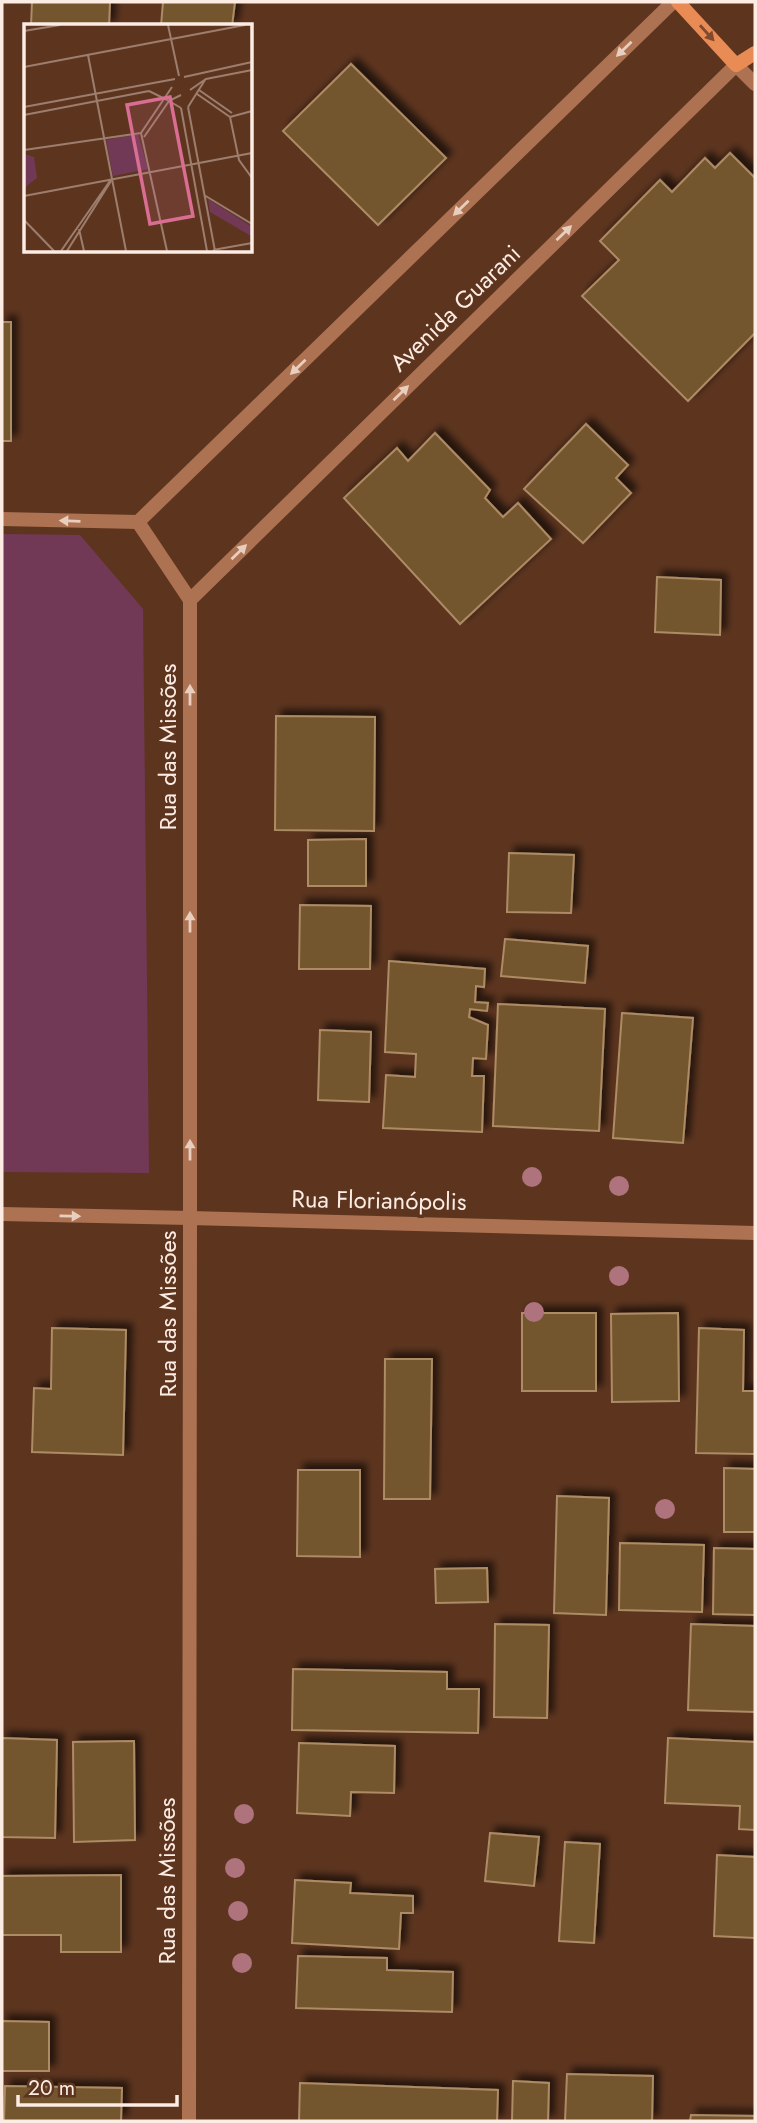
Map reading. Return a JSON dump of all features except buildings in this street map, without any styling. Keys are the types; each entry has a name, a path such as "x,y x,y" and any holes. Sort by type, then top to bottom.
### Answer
{"main road":[{"path":"678,2 736,65"},
{"name":"Avenida Guarani","path":"736,65 755,53"}],"street":[{"path":"2,519 138,522 673,2"},
{"path":"736,65 755,84"},
{"name":"Avenida Guarani","path":"190,600 736,65"},
{"path":"138,522 190,600"},
{"name":"Rua das Missões","path":"189,2121 190,600"},
{"name":"Rua Florianópolis","path":"2,1214 755,1233"}],"shaded area":[{"path":"2,534 80,535 143,609 149,1173 2,1172"}]}
